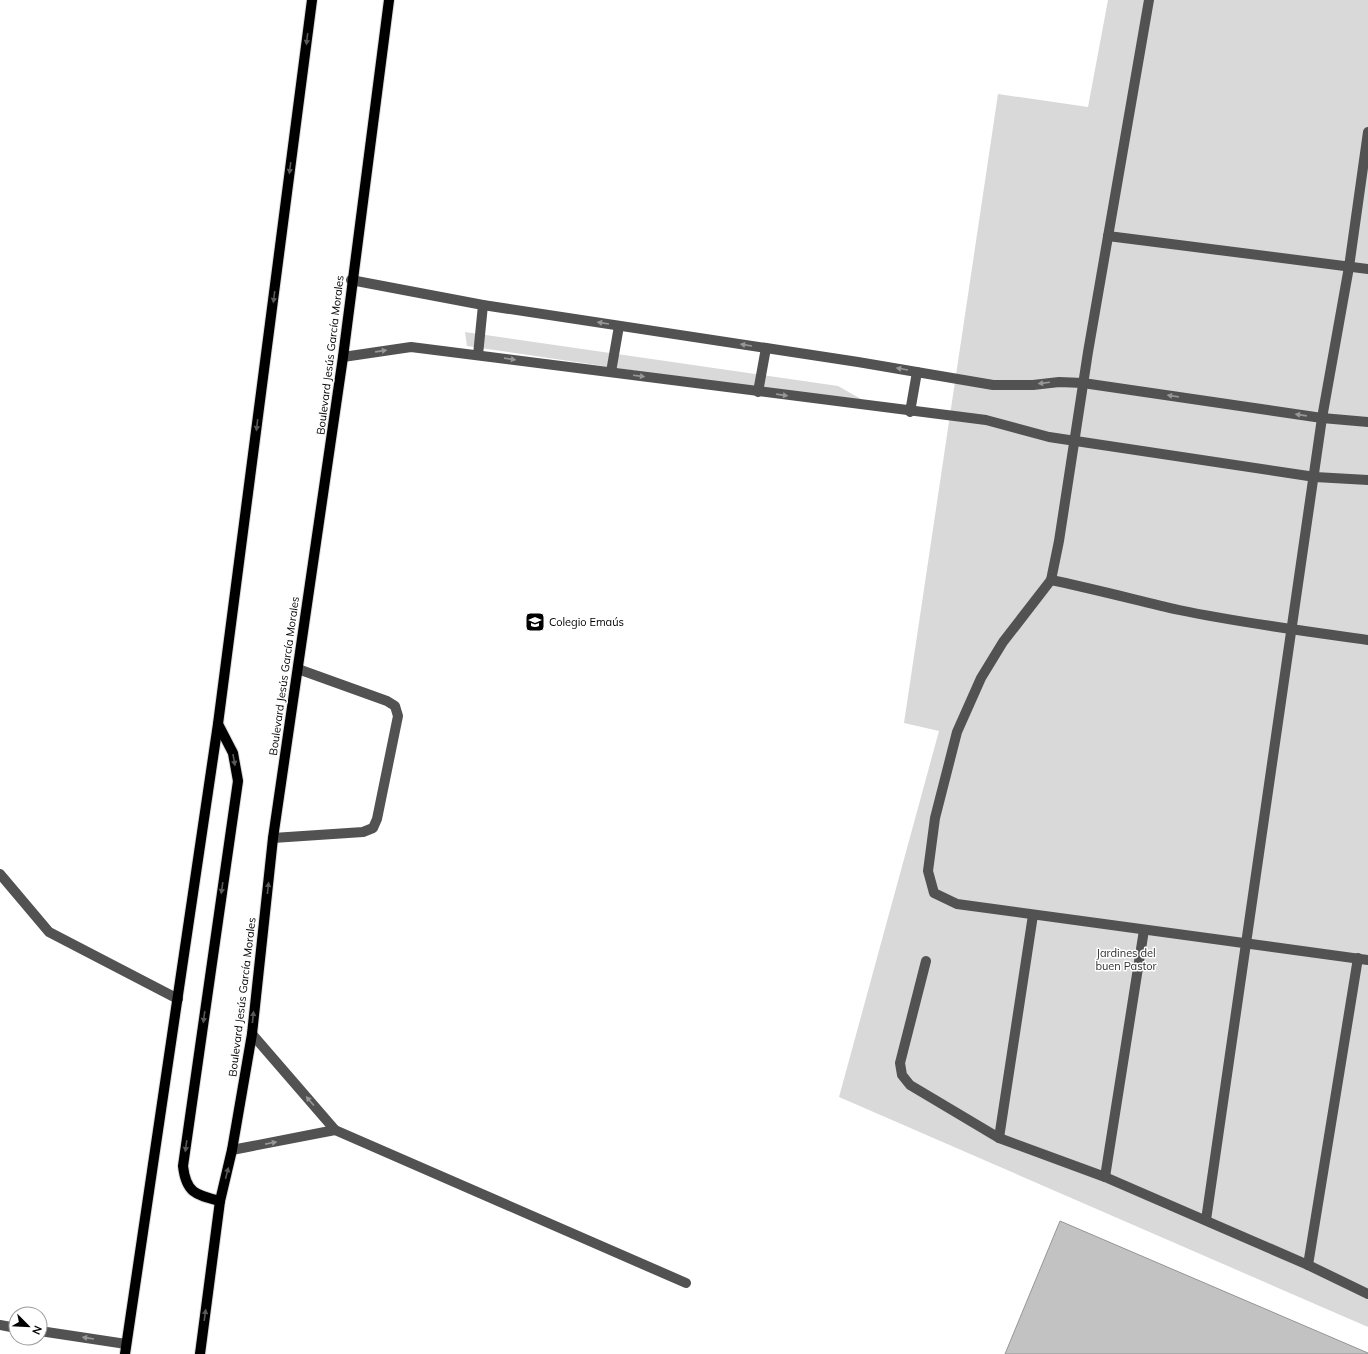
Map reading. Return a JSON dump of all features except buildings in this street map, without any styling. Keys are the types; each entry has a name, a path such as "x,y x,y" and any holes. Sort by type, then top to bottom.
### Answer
{"main road":[{"path":"126,1349 218,724 312,0"},
{"name":"Boulevard Jesús García Morales","path":"200,1354 220,1201 232,1150 252,1034 273,838 343,357 351,280 389,0"},
{"path":"218,724 233,753 238,780 183,1166 184,1181 190,1189 204,1197 220,1201"}],"lane":[{"path":"1148,0 1051,580 1003,642 981,678 957,732 935,818 928,871 934,893 957,904 1363,959 1308,1265"},
{"path":"1206,1220 1244,943 1292,629 1322,418 1349,267 1368,132"},
{"path":"1108,236 1368,269"},
{"path":"351,280 483,305 766,348 993,385 1033,385 1060,382 1083,383 1322,418 1368,422"},
{"path":"478,355 483,305"},
{"path":"611,372 619,326"},
{"path":"343,357 411,347 478,355 910,412 986,420 1049,437 1314,477 1368,480"},
{"path":"758,392 766,348"},
{"path":"910,412 917,372"},
{"path":"1051,580 1111,592 1179,610 1368,640"},
{"path":"273,838 363,832 373,828 377,820 398,716 395,706 298,668"},
{"path":"0,874 49,932 178,999"},
{"path":"999,1138 1034,915"},
{"path":"1106,1177 1144,930"},
{"path":"926,961 900,1063 902,1075 910,1085 999,1138 1106,1177 1308,1265 1368,1294"},
{"path":"252,1034 335,1130 686,1283"},
{"path":"232,1150 335,1130"},
{"path":"48,1333 126,1349"}],"green space":[{"name":"Jardines del buen Pastor","path":"1108,0 1368,0 1368,1327 839,1097 939,731 904,723 998,94 1088,107"},
{"path":"465,332 838,386 861,399 833,400 467,346"}],"place":[{"name":"Colegio Emaús","path":"535,622"}]}
